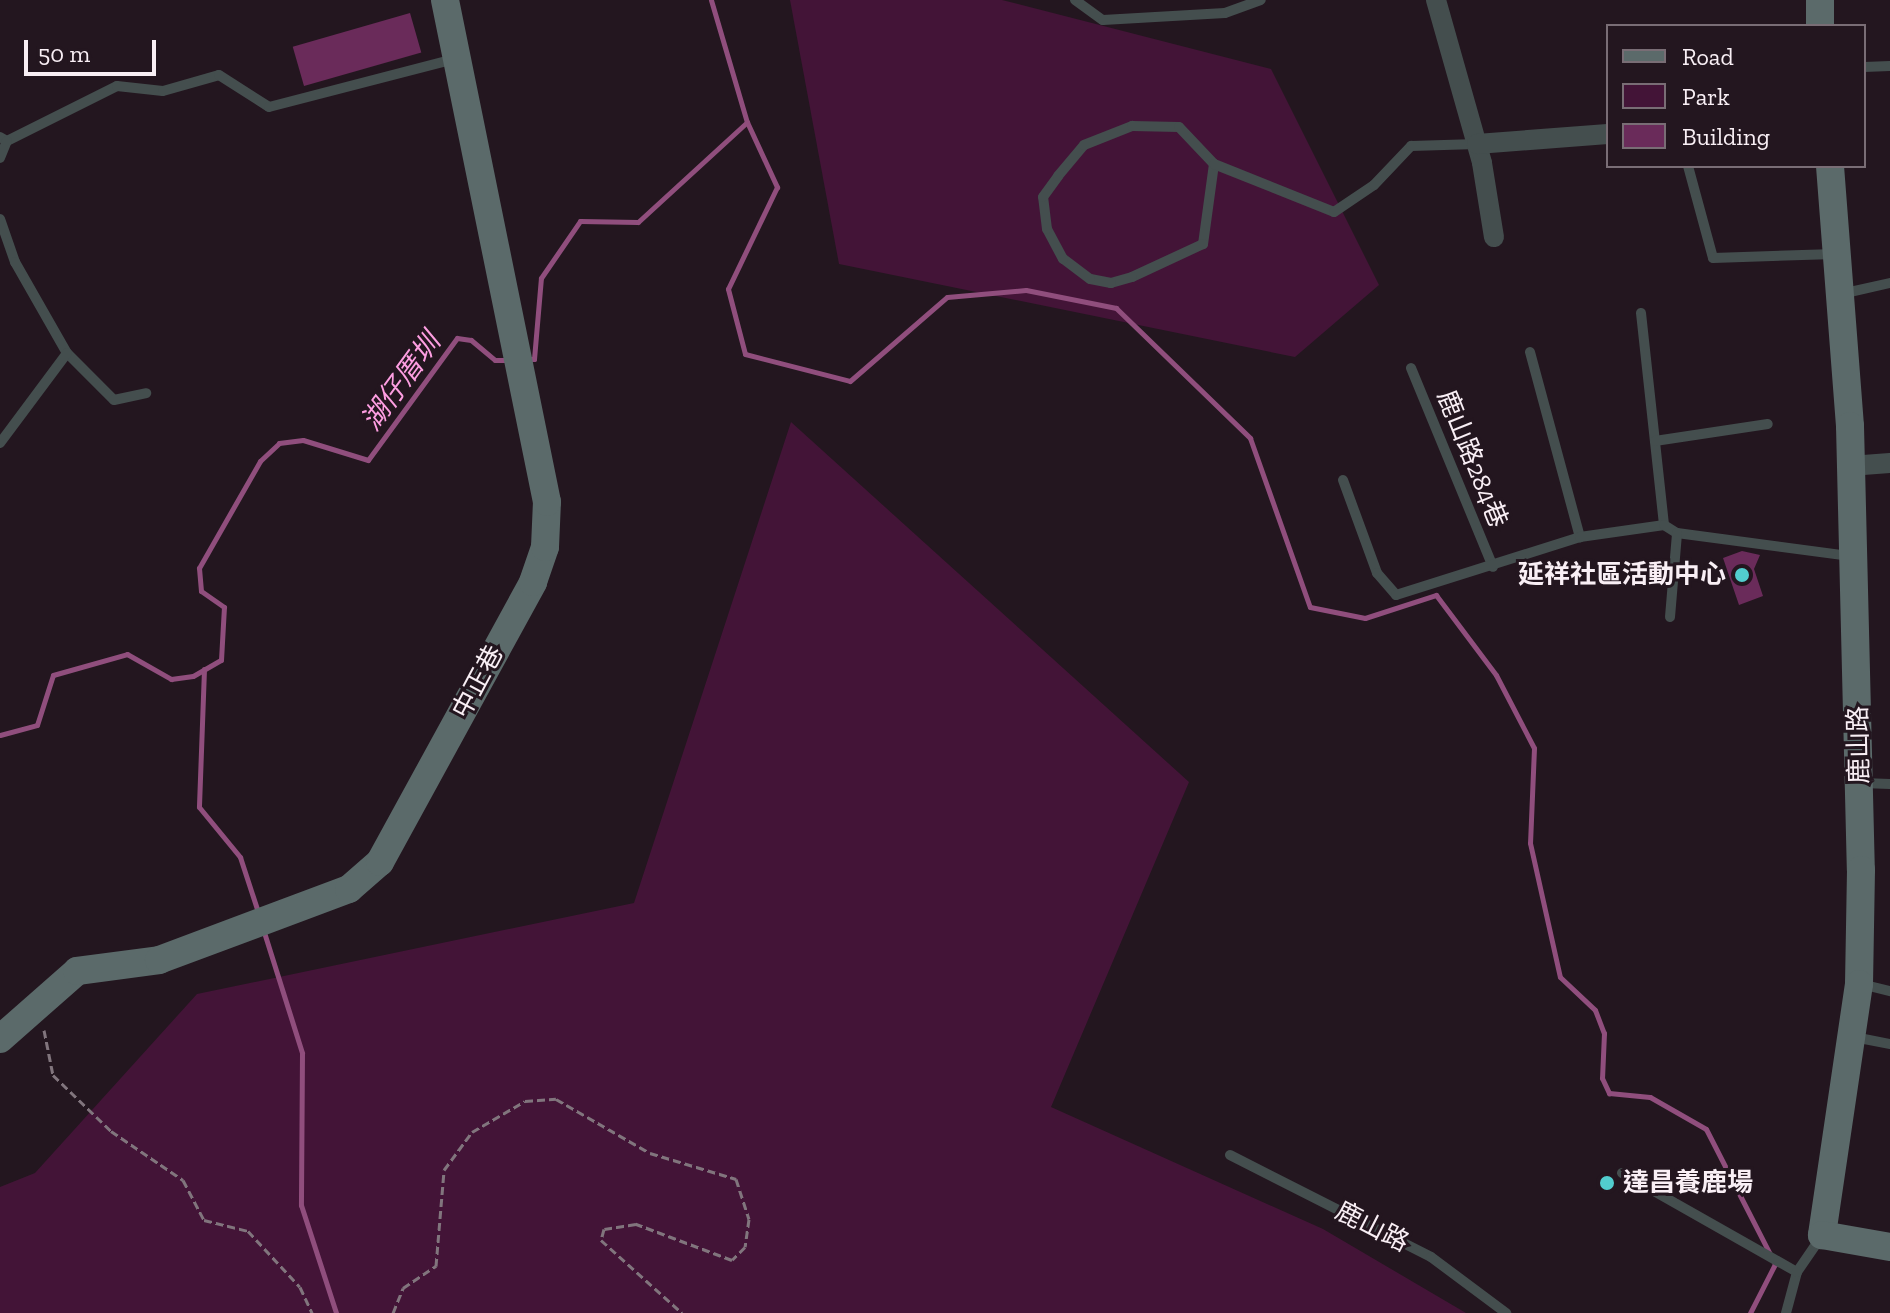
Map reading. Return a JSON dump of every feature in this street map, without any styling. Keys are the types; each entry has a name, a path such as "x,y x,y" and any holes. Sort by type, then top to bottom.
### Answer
{"street":[{"name":"中正巷","path":"0,1039 77,971 159,960 349,889 380,862 533,582 545,547 547,502 445,0"},
{"path":"1436,0 1477,144 1494,237"},
{"path":"1820,0 1820,24"},
{"path":"1477,144 1606,134"},
{"name":"鹿山路","path":"1822,1235 1859,984 1860,783 1850,466 1830,168"},
{"path":"1850,466 1890,463"},
{"path":"1822,1235 1890,1247"}],"lane":[{"path":"1075,0 1103,20 1225,13 1261,0"},
{"path":"0,158 4,139 117,86 163,91 219,75 269,107 457,59"},
{"path":"1866,67 1890,66"},
{"path":"1214,164 1203,244 1132,277 1111,283 1090,279 1063,259 1047,229 1043,197 1058,176 1084,145 1132,126 1179,127 1214,164 1334,212 1374,185 1411,146 1477,144"},
{"path":"1689,168 1713,258 1837,254"},
{"path":"0,219 15,262 67,353 114,400 146,393"},
{"path":"1840,294 1890,283"},
{"path":"1641,313 1664,525 1677,533 1852,556"},
{"path":"1530,352 1580,537"},
{"path":"0,443 67,353"},
{"name":"鹿山路284巷","path":"1411,368 1493,567"},
{"path":"1655,441 1768,424"},
{"name":"鹿山路284巷","path":"1343,480 1377,573 1396,595 1493,567 1580,537 1664,525"},
{"path":"1670,617 1677,533"},
{"path":"1860,783 1890,784"},
{"path":"1859,984 1890,991"},
{"path":"1852,1037 1890,1044"},
{"name":"鹿山路","path":"1230,1155 1431,1257 1506,1313"},
{"path":"1622,1173 1797,1272"},
{"name":"鹿山路","path":"1786,1313 1797,1272 1822,1235"}],"path":[{"path":"38,1005 53,1075 111,1131 183,1180 204,1220 248,1231 300,1287 312,1313"},
{"path":"393,1313 403,1288 436,1266 444,1170 472,1132 525,1101 556,1099 650,1153 736,1179 749,1219 745,1247 732,1260 636,1224 604,1229 601,1240 682,1313"}],"green space":[{"path":"790,0 1002,0 1271,69 1379,285 1295,357 839,264"},
{"path":"791,422 1189,782 1051,1107 1323,1229 1466,1313 0,1313 0,1187 35,1173 197,994 634,903"}],"building":[{"path":"410,13 421,52 304,86 293,47"},
{"name":"延祥社區活動中心","path":"1742,551 1760,555 1754,569 1763,596 1739,605 1723,558"}],"waterway":[{"path":"711,0 747,122 777,187 728,289 745,354 850,381 947,297 1026,290 1116,308 1250,438 1310,607 1365,618 1436,595 1496,675 1534,748 1530,843 1560,977 1595,1010 1604,1033 1602,1078 1609,1093 1650,1097 1706,1129 1775,1264 1750,1313"},
{"name":"湖仔厝圳","path":"525,359 534,359 541,278 580,221 638,222 747,122"},
{"name":"湖仔厝圳","path":"0,735 37,725 53,675 127,654 171,679 193,676 221,660 224,607 201,591 199,568 260,461 279,443 303,440 368,460 457,338 471,340 495,360 507,360"},
{"path":"204,669 199,807 240,857 258,912"},
{"path":"263,929 302,1053 301,1205 336,1313"}],"place":[{"name":"延祥社區活動中心","path":"1742,575"},
{"name":"達昌養鹿場","path":"1607,1183"}]}
